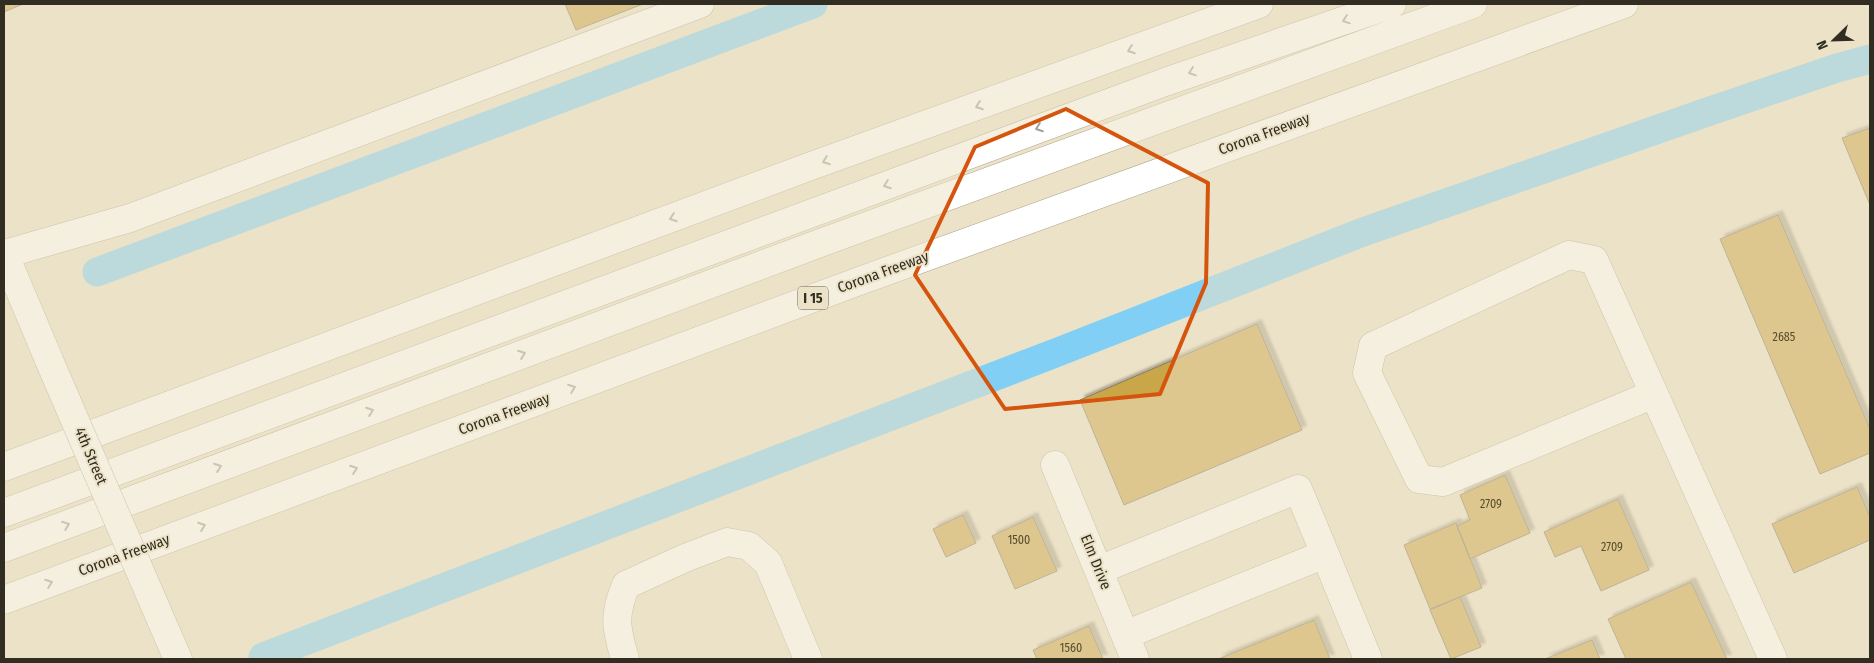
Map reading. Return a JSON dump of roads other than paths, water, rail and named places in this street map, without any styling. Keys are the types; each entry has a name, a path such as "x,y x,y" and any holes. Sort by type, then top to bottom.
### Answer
{"main road":[{"path":"6,258 130,218 700,4"},
{"path":"4,467 792,173 1259,4"},
{"path":"4,513 1165,82 1392,4"},
{"path":"4,548 823,242 1473,4"},
{"path":"1475,58 1571,4"},
{"name":"Corona Freeway","path":"4,600 854,283 1624,4"},
{"path":"1654,394 1443,482 1419,479 1367,373 1372,346 1568,255 1594,260 1773,659"},
{"name":"4th Street","path":"6,258 178,659"},
{"name":"Elm Drive","path":"1055,465 1130,647"},
{"path":"1099,570 1298,489 1368,659"},
{"path":"625,659 616,630 618,604 626,586 685,558 728,542 749,546 768,563 808,659"},
{"path":"1130,647 1325,554"}],"waterway":[{"path":"97,272 813,4"},
{"path":"263,657 1058,352 1363,232 1713,110 1837,68 1870,59"}]}
